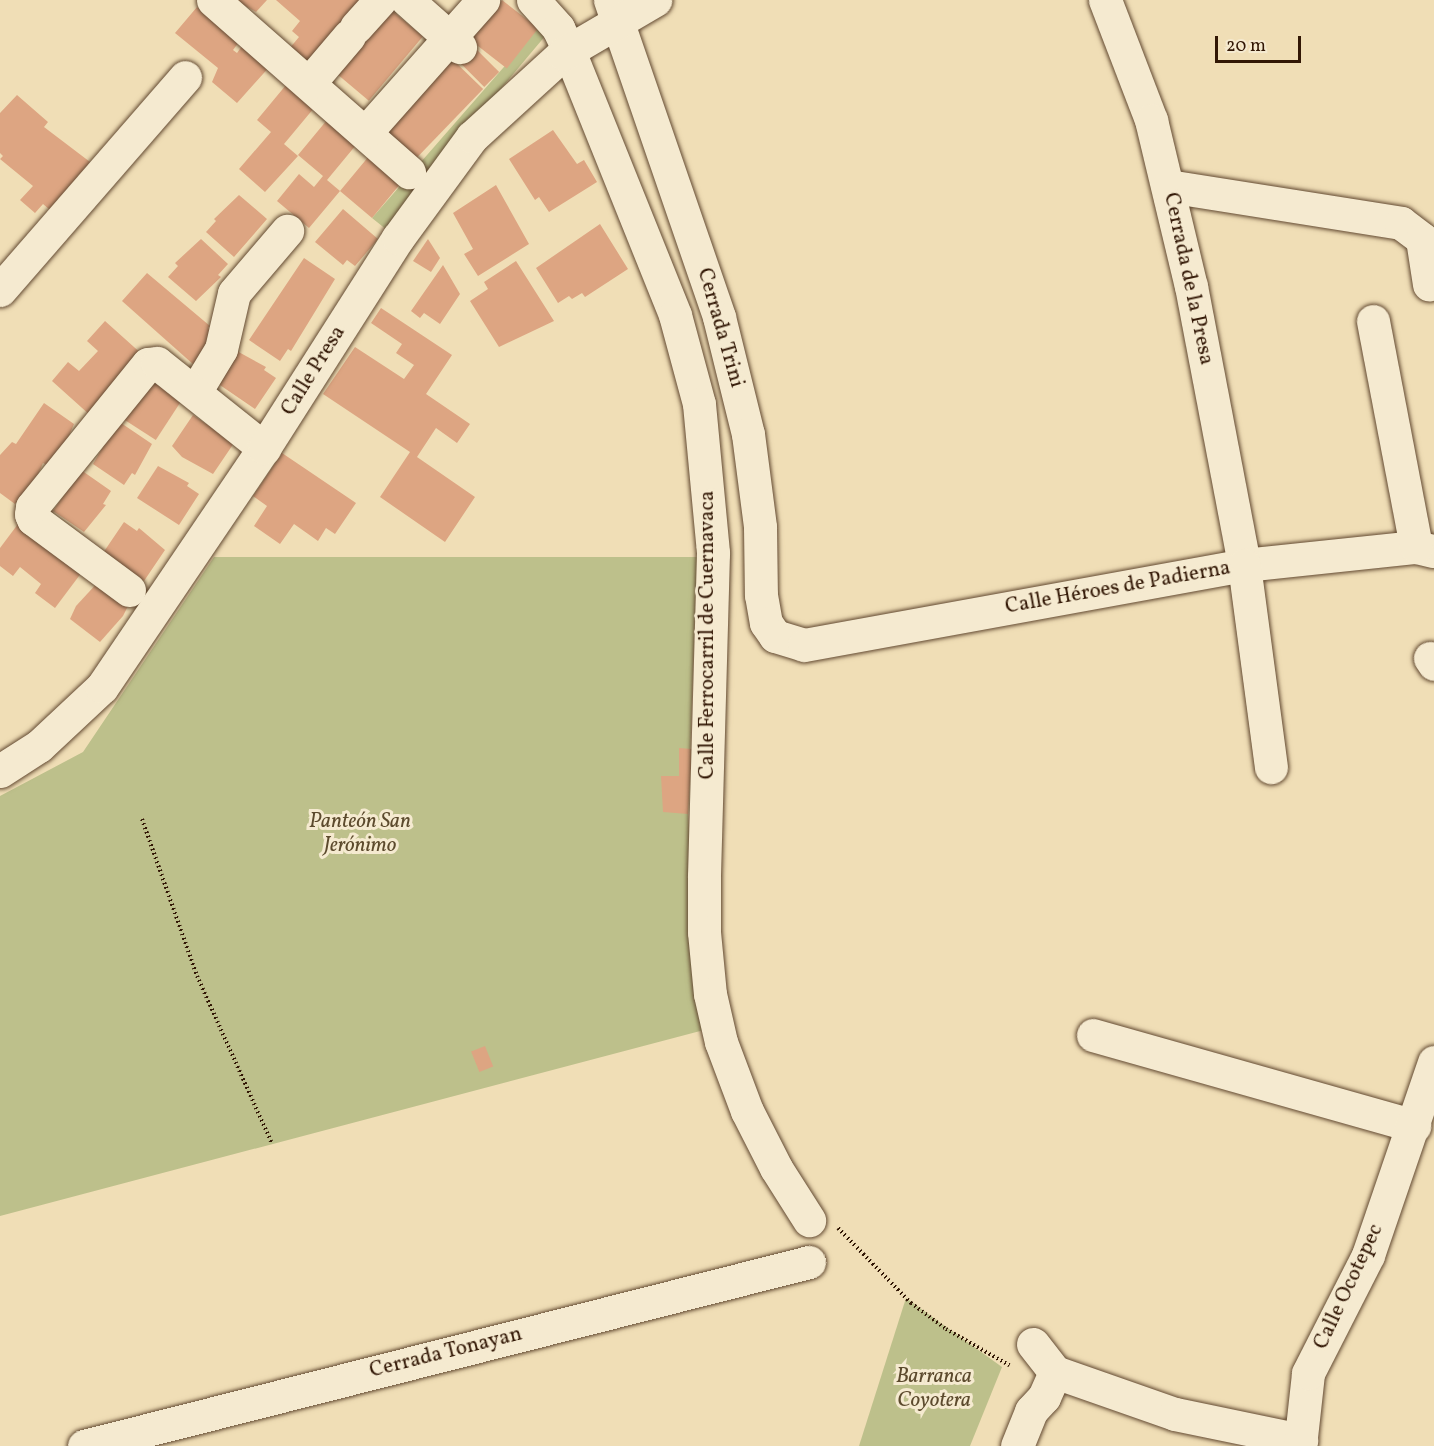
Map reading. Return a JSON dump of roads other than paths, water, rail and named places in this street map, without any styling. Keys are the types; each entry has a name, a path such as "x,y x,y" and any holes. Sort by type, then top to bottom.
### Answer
{"street":[{"path":"213,0 409,172"},
{"path":"309,83 380,0"},
{"path":"407,0 455,43"},
{"path":"365,133 455,43 483,0"},
{"name":"Calle Ferrocarril de Cuernavaca","path":"533,0 558,28 569,51 675,315 699,404 713,553 704,877 704,932 710,994 721,1041 747,1111 776,1168 822,1222"},
{"name":"Calle Presa","path":"0,771 39,746 102,687 264,448 445,169 501,107 614,11 655,0"},
{"name":"Cerrada de la Presa","path":"1105,0 1151,120 1191,286 1244,565 1271,767"},
{"name":"Cerrada Trini","path":"614,11 719,317 748,434 760,527 766,623 775,636 804,645"},
{"path":"0,290 184,76"},
{"path":"1168,186 1401,223 1422,239 1429,284"},
{"path":"195,392 222,349 234,293 286,231"},
{"path":"1373,321 1425,549"},
{"path":"129,590 33,519 32,507 148,364 157,363 264,448"},
{"name":"Calle Héroes de Padierna","path":"804,645 1244,565 1425,549"},
{"path":"1093,1035 1424,1108"},
{"name":"Calle Ocotepec","path":"1301,1443 1308,1373 1368,1255 1424,1108 1434,1062"},
{"name":"Cerrada Tonayan","path":"84,1446 809,1262"},
{"path":"1026,1357 1055,1372 1175,1414 1301,1443"},
{"path":"1017,1446 1031,1411 1044,1397 1055,1372"}],"park label":[{"name":"Panteón San Jerónimo","path":"360,834"},
{"name":"Barranca Coyotera","path":"934,1389"}]}
